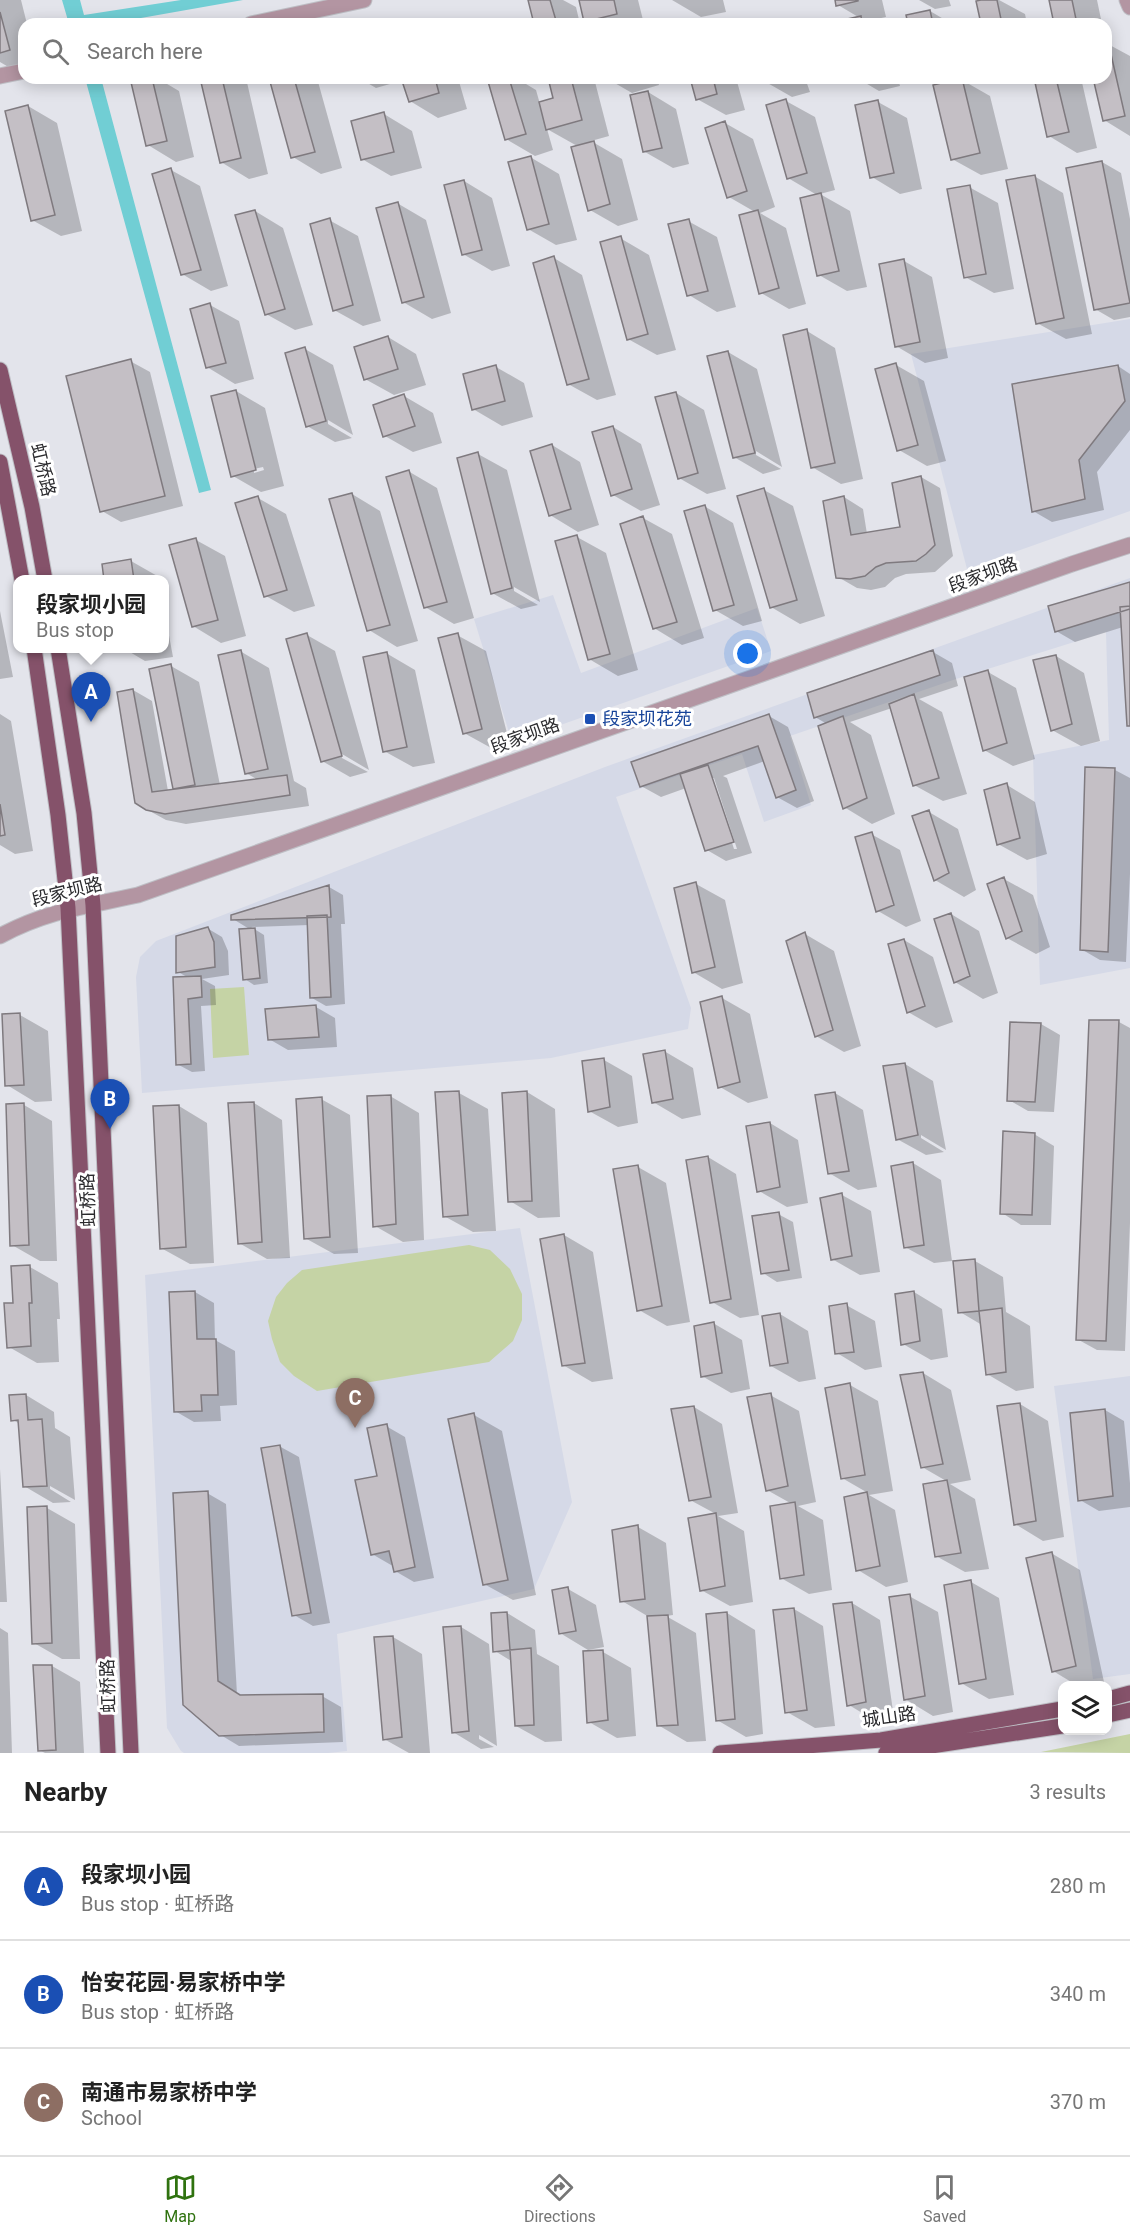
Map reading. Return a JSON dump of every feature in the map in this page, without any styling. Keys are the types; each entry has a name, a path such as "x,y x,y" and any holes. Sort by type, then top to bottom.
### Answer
{"main road":[{"name":"虹桥路","path":"0,370 32,507 44,575"},
{"path":"0,462 21,575"},
{"name":"虹桥路","path":"35,653 69,908 108,1753"},
{"name":"虹桥路","path":"59,653 84,813 93,905 131,1753"},
{"path":"1112,1698 1130,1693"},
{"name":"城山路","path":"720,1753 881,1740 1058,1710"},
{"path":"1112,1714 1130,1710"},
{"name":"城山路","path":"886,1753 1058,1727"}],"street":[{"path":"279,18 364,0"},
{"path":"1126,0 1130,7"},
{"path":"0,76 18,72"},
{"name":"段家坝路","path":"0,936 29,921 69,908 138,895 1061,567 1130,545"}],"shaded area":[{"path":"1130,319 1130,511 967,569 911,354"},
{"path":"1130,578 1130,968 1040,985 1033,755 1109,740 1106,632 956,679 790,736 811,805 764,822 742,754 616,797 691,1008 688,1029 551,1058 142,1093 136,977 140,957 156,941 605,767"},
{"path":"553,595 581,673 757,608 771,651 512,742 474,619"},
{"path":"520,1228 572,1502 534,1589 337,1634 347,1751 184,1753 167,1728 145,1275"},
{"path":"1130,1376 1130,1674 1093,1679 1054,1386"}],"green space":[{"path":"244,987 249,1055 213,1058 210,989"},
{"path":"469,1245 490,1250 510,1269 522,1294 522,1320 513,1341 489,1362 317,1391 294,1376 280,1362 268,1321 276,1297 302,1270"},
{"path":"1130,1734 1130,1753 1041,1752"}],"water":[{"path":"62,0 80,0 84,15 181,0 243,0 141,18 67,18"},
{"path":"87,84 103,84 211,490 199,493"}],"building":[{"path":"528,0 550,0 555,18 532,18"},
{"path":"579,0 614,0 617,14 600,18 583,18"},
{"path":"835,0 858,0 858,1 836,6"},
{"path":"997,0 1001,18 980,18 976,1"},
{"path":"1049,0 1072,0 1076,18 1053,18"},
{"path":"930,10 932,18 907,18 906,15"},
{"path":"0,12 10,50 0,53"},
{"path":"1112,59 1125,116 1103,121 1094,84 1112,84"},
{"path":"131,84 153,84 167,141 146,146"},
{"path":"201,84 223,84 241,158 220,163"},
{"path":"271,84 296,84 315,152 291,158"},
{"path":"403,84 437,84 439,93 409,102"},
{"path":"489,84 511,84 526,134 505,140"},
{"path":"550,84 573,84 582,120 546,130 539,102 553,98"},
{"path":"692,84 714,84 717,94 696,100"},
{"path":"963,84 980,153 951,160 933,85"},
{"path":"1035,84 1057,84 1069,132 1047,137"},
{"path":"648,91 662,148 643,152 630,95"},
{"path":"786,99 807,173 787,179 766,105"},
{"path":"878,100 894,173 870,178 855,105"},
{"path":"28,105 55,215 31,221 5,111"},
{"path":"384,112 394,152 361,160 351,121"},
{"path":"725,121 747,191 727,198 705,128"},
{"path":"594,141 610,204 588,211 571,147"},
{"path":"531,156 549,224 527,230 508,162"},
{"path":"1102,161 1130,303 1094,310 1066,168"},
{"path":"171,168 201,270 181,275 152,174"},
{"path":"1035,175 1064,318 1036,324 1006,180"},
{"path":"464,180 482,250 462,255 444,185"},
{"path":"970,185 986,274 964,278 947,189"},
{"path":"821,193 839,271 817,276 800,198"},
{"path":"398,202 424,297 402,303 376,208"},
{"path":"255,210 285,309 265,315 235,215"},
{"path":"758,210 779,288 759,294 739,215"},
{"path":"330,218 353,305 333,311 310,224"},
{"path":"689,219 708,291 687,296 668,224"},
{"path":"621,236 648,334 627,340 600,242"},
{"path":"554,256 589,379 567,385 533,263"},
{"path":"904,259 920,342 895,347 879,264"},
{"path":"210,303 226,363 206,368 190,309"},
{"path":"807,329 835,463 811,468 783,335"},
{"path":"388,336 398,369 364,380 354,347"},
{"path":"305,347 326,421 306,427 285,353"},
{"path":"728,351 755,453 733,458 707,356"},
{"path":"131,359 165,496 100,512 66,376"},
{"path":"896,363 918,445 897,451 875,369"},
{"path":"496,365 505,401 472,410 463,374"},
{"path":"1118,365 1125,401 1079,460 1085,499 1032,512 1012,384"},
{"path":"236,390 256,470 231,477 211,396"},
{"path":"676,392 698,473 678,479 655,397"},
{"path":"404,394 415,426 383,437 373,405"},
{"path":"613,426 632,489 611,496 592,432"},
{"path":"552,444 571,509 549,516 530,451"},
{"path":"478,452 512,588 491,594 457,458"},
{"path":"409,470 447,602 424,608 386,477"},
{"path":"921,476 935,545 916,561 886,563 876,567 865,576 850,579 836,578 823,501 844,496 851,535 900,527 892,483"},
{"path":"764,488 797,600 770,608 737,496"},
{"path":"352,493 390,625 367,631 329,499"},
{"path":"258,496 287,590 264,597 235,503"},
{"path":"705,505 734,605 713,611 684,511"},
{"path":"643,516 677,622 653,629 620,524"},
{"path":"577,535 610,654 588,660 555,541"},
{"path":"196,538 218,620 192,627 169,545"},
{"path":"131,559 133,575 103,575 102,564"},
{"path":"1130,582 1130,609 1055,632 1048,606"},
{"path":"1130,606 1130,726 1127,726 1120,607"},
{"path":"307,633 342,756 321,762 286,639"},
{"path":"458,633 482,729 463,734 438,638"},
{"path":"241,650 268,769 245,774 218,655"},
{"path":"933,650 940,675 814,718 807,693"},
{"path":"387,652 407,747 383,752 363,657"},
{"path":"1056,655 1072,724 1051,731 1033,660"},
{"path":"171,664 195,785 173,789 149,669"},
{"path":"988,670 1007,743 983,751 964,677"},
{"path":"133,689 152,792 287,775 290,795 165,814 146,810 135,803 117,692"},
{"path":"914,694 939,778 913,786 889,704"},
{"path":"769,714 796,790 776,798 758,746 640,787 631,762"},
{"path":"843,716 867,798 843,809 818,726"},
{"path":"708,765 734,842 705,851 680,774"},
{"path":"1085,767 1115,768 1108,952 1080,950"},
{"path":"1007,783 1020,838 997,845 984,790"},
{"path":"0,804 5,835 0,836"},
{"path":"929,810 949,873 934,881 912,816"},
{"path":"872,832 894,905 876,912 855,837"},
{"path":"1004,877 1022,931 1006,939 987,884"},
{"path":"696,882 715,967 692,973 674,888"},
{"path":"329,885 331,917 231,920 231,915"},
{"path":"951,913 970,976 954,983 934,919"},
{"path":"327,915 331,997 310,998 307,916"},
{"path":"208,927 214,942 215,967 176,973 176,936"},
{"path":"255,928 260,978 243,980 239,929"},
{"path":"805,932 833,1030 815,1037 786,941"},
{"path":"904,939 925,1006 907,1013 888,944"},
{"path":"201,976 202,997 188,999 191,1064 176,1065 173,977"},
{"path":"722,996 740,1082 718,1088 700,1002"},
{"path":"316,1005 319,1037 268,1040 265,1009"},
{"path":"20,1013 24,1085 5,1086 2,1014"},
{"path":"1089,1020 1119,1020 1106,1341 1076,1340"},
{"path":"1010,1022 1041,1023 1035,1102 1007,1101"},
{"path":"665,1050 673,1099 652,1103 643,1054"},
{"path":"604,1058 610,1107 588,1112 582,1061"},
{"path":"905,1063 918,1135 896,1140 883,1066"},
{"path":"459,1091 468,1215 443,1217 435,1092"},
{"path":"527,1091 532,1201 508,1202 502,1093"},
{"path":"835,1092 849,1171 828,1174 815,1095"},
{"path":"391,1095 396,1224 373,1227 367,1096"},
{"path":"322,1097 330,1237 304,1239 296,1099"},
{"path":"254,1102 262,1242 238,1244 228,1103"},
{"path":"24,1103 29,1245 10,1246 6,1104"},
{"path":"179,1105 186,1247 160,1249 153,1106"},
{"path":"770,1122 780,1187 757,1192 746,1126"},
{"path":"1003,1131 1035,1133 1032,1215 1000,1214"},
{"path":"708,1156 731,1299 710,1303 686,1160"},
{"path":"913,1162 924,1245 904,1248 891,1166"},
{"path":"638,1165 662,1306 637,1311 613,1169"},
{"path":"842,1193 852,1256 831,1260 820,1198"},
{"path":"779,1212 789,1270 761,1274 752,1216"},
{"path":"564,1234 585,1363 562,1366 540,1239"},
{"path":"975,1259 979,1311 958,1313 953,1261"},
{"path":"30,1265 31,1346 7,1348 4,1303 13,1303 11,1266"},
{"path":"195,1291 197,1339 216,1339 218,1395 201,1395 202,1411 174,1412 169,1292"},
{"path":"914,1291 920,1341 901,1345 895,1294"},
{"path":"847,1303 854,1352 835,1354 829,1306"},
{"path":"1002,1308 1006,1372 986,1375 979,1311"},
{"path":"780,1313 788,1363 770,1366 762,1316"},
{"path":"714,1322 722,1373 701,1377 694,1326"},
{"path":"923,1372 943,1464 921,1468 900,1375"},
{"path":"850,1383 865,1475 841,1479 825,1388"},
{"path":"771,1393 788,1486 766,1491 747,1397"},
{"path":"26,1394 28,1420 42,1419 47,1486 23,1487 18,1420 11,1421 9,1395"},
{"path":"1020,1403 1036,1521 1014,1525 997,1406"},
{"path":"694,1406 711,1497 689,1501 671,1409"},
{"path":"1105,1409 1113,1496 1078,1501 1070,1413"},
{"path":"474,1413 508,1580 483,1585 448,1419"},
{"path":"387,1424 415,1567 394,1572 389,1551 371,1555 355,1480 377,1476 367,1428"},
{"path":"280,1445 311,1613 292,1616 261,1448"},
{"path":"947,1480 961,1553 935,1557 923,1484"},
{"path":"208,1491 218,1681 240,1695 323,1694 324,1732 219,1736 183,1705 173,1493"},
{"path":"867,1492 880,1566 856,1571 844,1497"},
{"path":"795,1502 804,1575 780,1579 770,1506"},
{"path":"47,1506 52,1643 32,1644 27,1507"},
{"path":"716,1513 725,1586 700,1591 688,1518"},
{"path":"638,1525 645,1599 620,1602 612,1530"},
{"path":"1052,1552 1076,1666 1052,1672 1026,1558"},
{"path":"971,1580 986,1679 959,1684 944,1585"},
{"path":"568,1587 576,1631 559,1634 552,1590"},
{"path":"910,1594 925,1696 904,1700 889,1597"},
{"path":"852,1602 866,1702 847,1706 833,1604"},
{"path":"794,1608 807,1710 785,1713 773,1610"},
{"path":"507,1612 510,1650 493,1652 491,1613"},
{"path":"727,1612 735,1719 716,1721 706,1614"},
{"path":"668,1615 678,1725 657,1726 647,1616"},
{"path":"461,1626 469,1731 452,1733 443,1627"},
{"path":"393,1636 402,1737 383,1740 374,1637"},
{"path":"531,1648 534,1725 515,1726 510,1650"},
{"path":"603,1650 608,1720 587,1723 583,1651"},
{"path":"33,1665 52,1665 56,1750 38,1751"}],"place":[{"name":"段家坝花苑","path":"590,719"},
{"name":"段家坝小园","path":"91,722"},
{"name":"怡安花园·易家桥中学","path":"110,1129"},
{"name":"南通市易家桥中学","path":"355,1428"}]}
